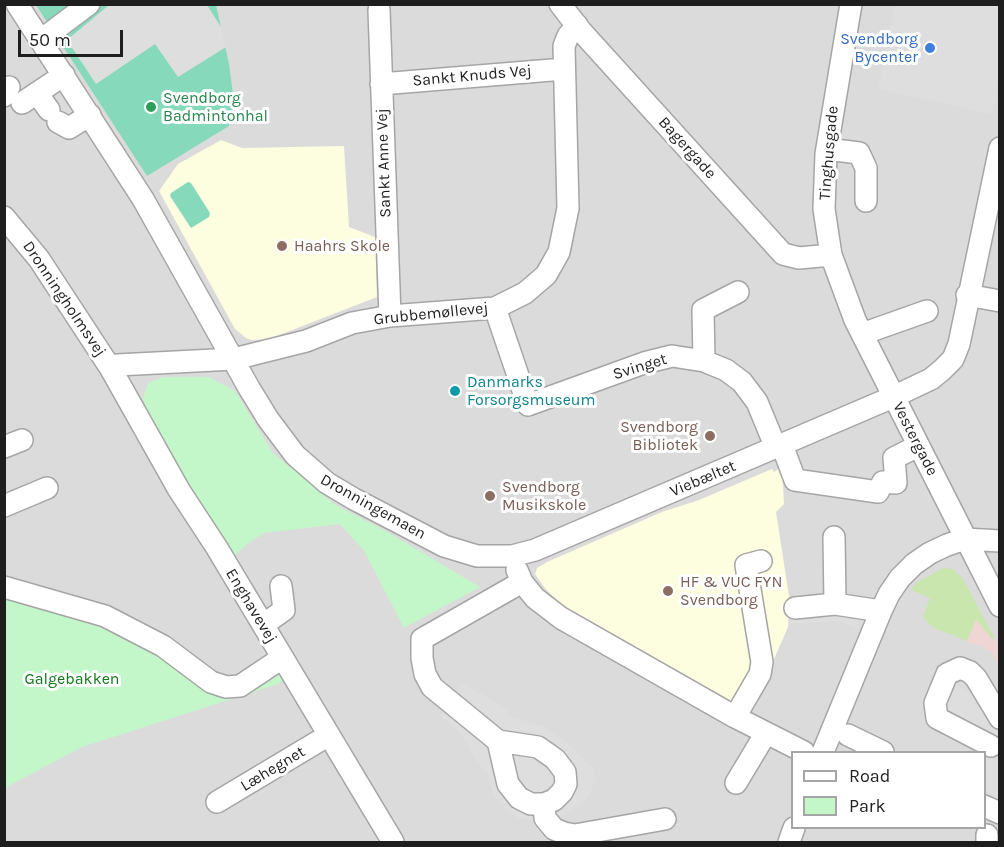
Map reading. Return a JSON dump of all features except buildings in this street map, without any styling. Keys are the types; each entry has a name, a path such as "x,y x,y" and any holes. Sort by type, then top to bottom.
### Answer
{"street":[{"name":"Dronningemaen","path":"17,4 143,199 259,404 295,455 327,483 444,546 477,556 512,556"},
{"path":"41,40 88,4"},
{"name":"Bagergade","path":"560,4 577,26 783,254 799,258 831,255"},
{"name":"Tinghusgade","path":"851,4 826,149 824,209 831,255 845,295 893,397"},
{"name":"Sankt Anne Vej","path":"378,10 390,316"},
{"name":"Grubbemøllevej","path":"234,359 281,349 352,323 390,316 495,308 525,292 546,275 559,252 568,208 564,46 568,36 577,26"},
{"name":"Sankt Knuds Vej","path":"381,84 564,69"},
{"path":"64,75 30,102 69,128 90,115"},
{"name":"Vestergade","path":"999,148 958,344 952,359 931,379 893,397 999,606"},
{"path":"826,149 859,153 866,168 866,201"},
{"name":"Dronningholmsvej","path":"4,216 39,259 111,369 117,364 234,359"},
{"path":"704,361 703,310 738,292"},
{"path":"967,295 999,301"},
{"name":"Svinget","path":"495,308 528,405 644,363 672,356 704,361 726,370 742,382 757,402 795,480 878,492 883,482 896,483 894,458 918,446"},
{"path":"862,334 927,311"},
{"name":"Enghavevej","path":"111,369 179,490 217,548 393,843"},
{"name":"Viebæltet","path":"512,556 550,544 893,397"},
{"path":"4,506 47,488"},
{"path":"834,537 835,604"},
{"path":"824,751 881,611 900,578 914,564 947,544 965,539 999,541"},
{"path":"512,556 522,582 543,606 735,717 800,751"},
{"path":"735,717 760,674 762,662 746,565 761,561"},
{"path":"498,741 508,784 519,798 531,804 544,804 554,800 562,792 566,784 565,772 555,759 538,747 498,741 432,687 425,674 422,639 522,582"},
{"path":"262,625 284,610 281,586"},
{"path":"4,587 105,616 163,646 211,682 226,687 240,686 282,658"},
{"path":"795,608 835,604 881,611"},
{"path":"991,746 937,718 935,703 947,674 958,668 970,672 976,678 999,718"},
{"path":"736,783 766,733"},
{"name":"Læhegnet","path":"217,802 329,735"},
{"path":"848,735 879,751"},
{"path":"544,804 545,818 554,829 575,835 665,819"}],"shaded area":[{"path":"5,5 999,5 999,842 5,842"},
{"path":"109,5 207,5 221,27 226,47 178,77 155,44 96,84 67,40"},
{"name":"Svendborg Bycenter","path":"895,5 999,5 999,79 992,114 878,89"},
{"name":"Haahrs Skole","path":"221,140 242,148 344,146 349,227 375,237 377,297 269,339 252,340 235,329 159,191 178,164"},
{"name":"HF & VUC FYN Svendborg","path":"782,466 784,504 776,512 789,596 788,627 751,712 559,603 535,574 537,568 547,562 662,512 699,500 772,469 774,472"},
{"path":"858,598 859,629 839,621 789,624 790,603"},
{"path":"976,619 993,639 994,637 999,648 999,661 997,662 991,651 967,641"},
{"path":"940,676 978,696 973,704 994,716 1000,710 999,813 988,792 986,793 986,751 979,751 981,747 924,714"},
{"path":"462,683 506,708 510,717 543,726 566,742 592,767 597,779 585,802 561,817 539,821 518,818 506,810 494,796 488,775 474,758 467,743 459,732 440,716"}],"green space":[{"path":"36,5 216,5 229,64 234,102 229,126 147,176"},
{"path":"188,182 191,183 210,213 209,217 191,228 170,196"},
{"path":"163,377 209,377 235,391 273,453 334,504 389,533 480,587 404,628 364,551 340,524 264,533 233,557 150,420 143,398 148,383"},
{"path":"943,568 953,569 963,579 994,637 993,640 976,619 967,641 932,627 923,617 930,598 911,590 916,583"},
{"name":"Galgebakken","path":"4,592 88,613 216,689 273,670 281,672 285,679 278,684 82,747 5,788"}],"place":[{"name":"Svendborg Bycenter","path":"930,48"},
{"name":"Svendborg Badmintonhal","path":"151,107"},
{"name":"Haahrs Skole","path":"282,246"},
{"name":"Danmarks Forsorgsmuseum","path":"455,391"},
{"name":"Svendborg Bibliotek","path":"710,436"},
{"name":"Svendborg Musikskole","path":"490,496"},
{"name":"HF & VUC FYN Svendborg","path":"668,591"}]}
